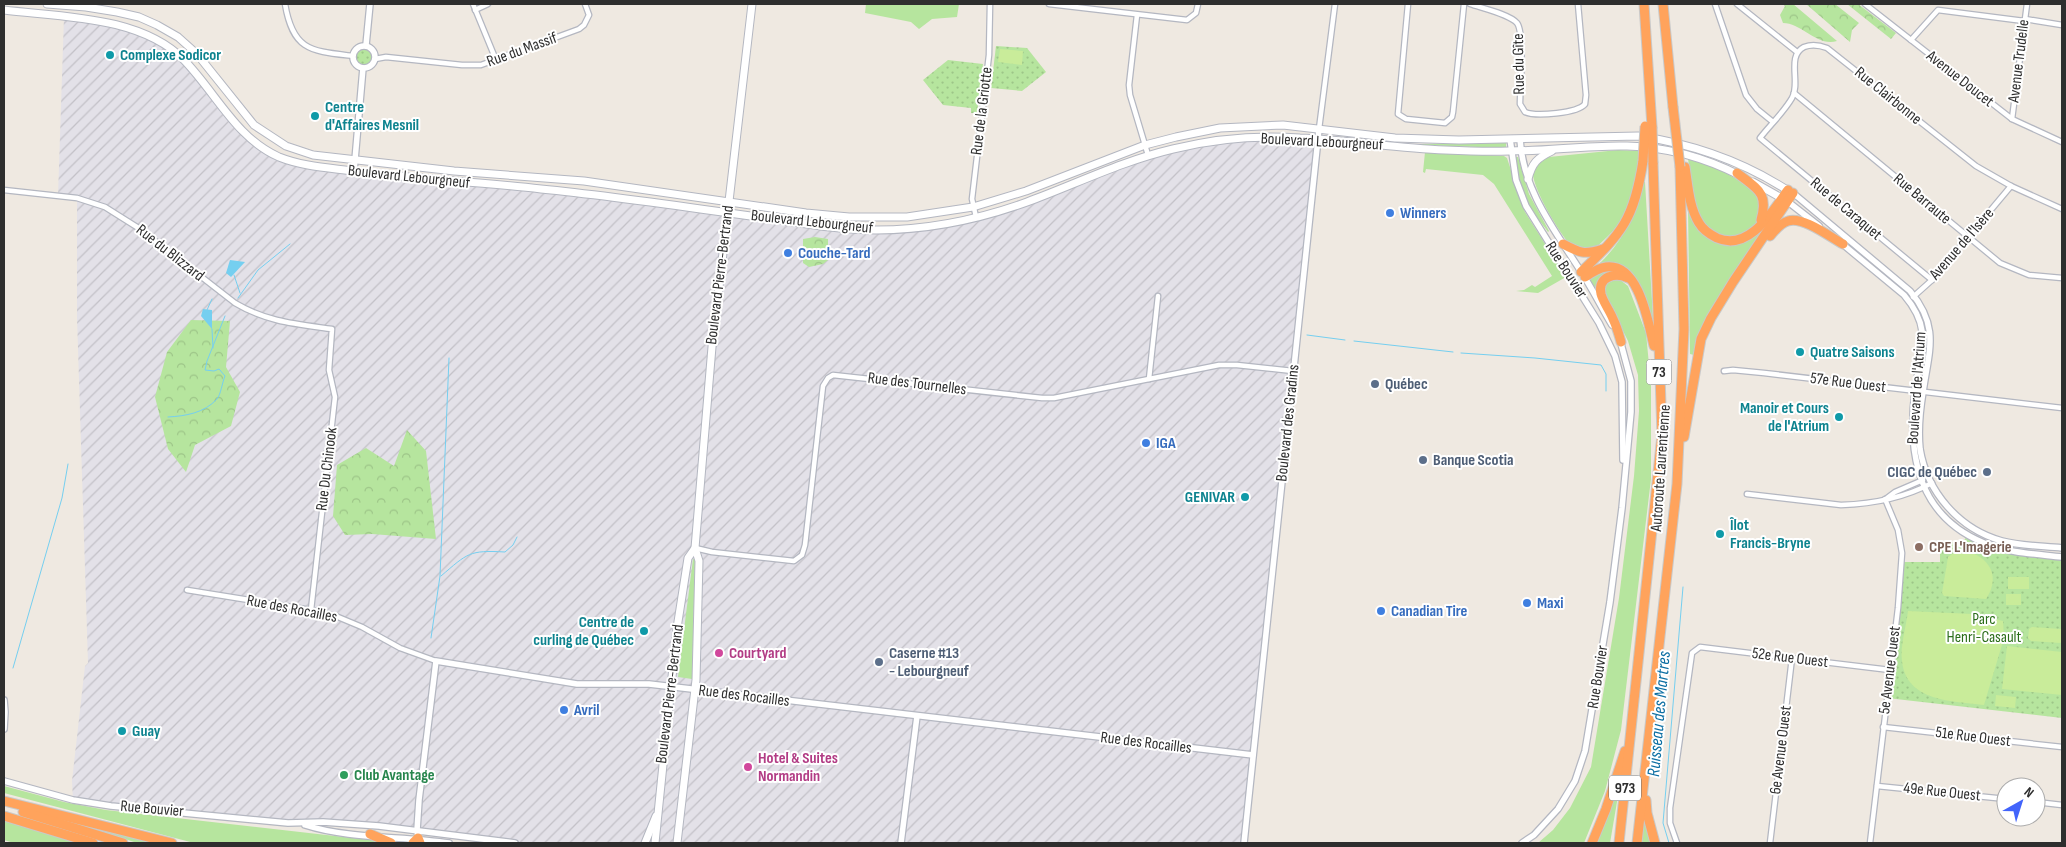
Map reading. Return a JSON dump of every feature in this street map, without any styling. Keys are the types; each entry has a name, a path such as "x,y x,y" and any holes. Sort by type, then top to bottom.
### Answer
{"highway":[{"name":"Autoroute Laurentienne","path":"1619,843 1662,435 1653,163 1649,126 1644,4"},
{"name":"Autoroute Laurentienne","path":"1637,843 1677,484 1684,329 1682,167 1663,4"},
{"path":"1583,275 1621,231 1636,200 1649,126"},
{"path":"1682,167 1695,216 1710,234 1720,239 1731,241 1742,239 1752,234 1787,195"},
{"path":"1737,173 1760,191 1763,196 1764,210 1760,226"},
{"path":"1677,484 1694,369 1701,339 1711,318 1787,195"},
{"path":"1752,254 1776,228 1786,221 1794,220 1804,222 1843,244"},
{"path":"1563,244 1585,254 1606,249"},
{"path":"1583,275 1607,267 1623,270 1633,280 1646,312 1659,365"},
{"path":"1621,342 1614,321 1601,294 1601,286 1609,276 1614,274 1623,275 1633,280"},
{"path":"1592,843 1606,809 1631,732"},
{"path":"1645,784 1647,813 1655,843"},
{"path":"4,801 172,843"},
{"path":"4,806 123,843"},
{"path":"4,816 93,843"},
{"path":"370,834 391,843"}],"main road":[{"name":"Boulevard Lebourgneuf","path":"47,4 117,12 139,17 157,25 178,37 197,54 244,115 267,135 286,146 313,155 584,181 806,213 849,217 907,217 973,207 1026,190 1145,145 1200,132 1246,126 1283,125 1395,138 1510,140 1638,136 1691,146"},
{"name":"Boulevard Pierre-Bertrand","path":"677,843 698,653 699,561 695,548 712,347 752,4"},
{"name":"Boulevard Lebourgneuf","path":"4,10 96,21 138,30 164,43 184,60 238,127 256,144 274,155 291,161 354,171 537,188 838,228 874,230 918,227 976,217 1032,200 1148,155 1212,142 1276,137 1421,149 1511,152 1631,146 1662,150"},
{"name":"Boulevard de l'Atrium","path":"1691,146 1739,163 1787,195"},
{"path":"1528,179 1535,161 1557,149"},
{"name":"Boulevard de l'Atrium","path":"1662,150 1695,158 1737,173 1787,195"},
{"name":"Boulevard Pierre-Bertrand","path":"655,843 670,686 688,558 695,548"},
{"path":"645,843 657,814"}],"street":[{"path":"285,4 292,32 300,42 311,49 324,53 353,56"},
{"path":"366,45 370,4"},
{"path":"473,4 496,60"},
{"path":"475,10 488,4"},
{"name":"Rue du Massif","path":"375,59 386,58 481,65 579,29 584,25 589,15 585,4"},
{"name":"Rue de la Griotte","path":"976,217 972,196 989,47 990,4"},
{"path":"1050,4 1186,20 1196,13 1198,4"},
{"name":"Boulevard des Gradins","path":"1244,843 1318,139 1335,4"},
{"path":"1408,4 1398,114 1406,119 1445,123 1452,117 1453,112 1464,4"},
{"name":"Rue du Gîte","path":"1470,4 1507,16 1517,23 1521,35 1520,104 1525,112 1534,115 1578,109 1585,104 1586,95 1578,4"},
{"path":"1715,4 1746,95 1757,109 1773,122 1792,99 1795,63 1798,52 1737,4"},
{"name":"Avenue Doucet","path":"1865,4 2012,119 2062,142"},
{"path":"1871,9 1875,4"},
{"name":"Avenue Trudelle","path":"2012,119 2027,4"},
{"path":"1911,40 1938,10 2062,25"},
{"path":"1137,15 1129,85 1130,95 1148,155"},
{"path":"366,45 374,50 375,59 370,66 363,68 356,64 353,56 358,47 366,45"},
{"name":"Rue Clairbonne","path":"1798,52 1810,45 1820,45 1827,48 1962,156 2011,186 2062,209"},
{"path":"354,171 363,68"},
{"name":"Rue Barraute","path":"1794,93 2000,263 2029,276 2062,278"},
{"name":"Rue de Caraquet","path":"1773,122 1760,138 1932,280"},
{"name":"Rue Bouvier","path":"1520,139 1520,151 1528,179 1538,202 1621,342 1631,381 1631,404 1623,490 1610,602 1585,751 1575,781 1558,809 1534,835 1522,843"},
{"name":"Rue Bouvier","path":"1510,140 1516,180 1526,206 1608,339 1620,375 1623,408 1623,490"},
{"name":"Avenue de l'Isère","path":"1911,298 1932,280 2011,186"},
{"name":"Rue du Blizzard","path":"4,190 77,198 106,207 140,229 234,303 249,312 268,319 332,329"},
{"name":"Boulevard de l'Atrium","path":"1787,195 1843,244 1911,298 1924,333 1915,392 1912,439 1915,462 1922,484 1936,506 1967,535 1999,548 2062,557"},
{"name":"Boulevard de l'Atrium","path":"1787,195 1924,310 1931,334 1923,392 1920,438 1924,463 1930,481 1948,509 1977,531 2003,541 2062,548"},
{"path":"1573,281 1583,275"},
{"path":"1149,379 1158,296"},
{"name":"Rue Du Chinook","path":"311,610 335,397 329,370 332,329"},
{"name":"Rue des Tournelles","path":"695,548 712,552 794,561 802,555 805,545 824,386 828,378 833,375 1054,398 1228,364 1293,371"},
{"name":"57e Rue Ouest","path":"1724,371 1764,373 2062,408"},
{"path":"1747,494 1841,505 1898,498 1930,481"},
{"name":"5e Avenue Ouest","path":"1870,843 1878,786 1902,553 1898,530 1885,499"},
{"name":"Rue des Rocailles","path":"187,590 311,610 338,617 362,627 400,648 436,661 577,684 649,684 670,686 1253,755"},
{"name":"52e Rue Ouest","path":"1677,843 1670,823 1670,808 1692,653 1700,647 1890,670"},
{"name":"6e Avenue Ouest","path":"1770,843 1792,658"},
{"path":"417,839 436,661"},
{"path":"4,700 4,730"},
{"path":"901,843 916,716"},
{"name":"51e Rue Ouest","path":"1883,727 2062,747"},
{"name":"Rue Bouvier","path":"4,781 73,800 111,806 303,824 323,822 417,839 515,843"},
{"name":"49e Rue Ouest","path":"1878,786 1996,798"},
{"path":"2046,803 2062,805"},
{"name":"Rue Bouvier","path":"303,824 322,830 449,843"},
{"path":"1870,843 1878,843"}],"shaded area":[{"path":"64,17 96,21 164,43 256,144 291,161 874,230 967,220 1157,153 1250,138 1318,139 1244,843 520,843 379,826 303,824 73,800 72,781 85,666 88,663 77,317 77,198 58,196"}],"green space":[{"path":"866,4 959,4 957,17 932,19 919,29 911,22 865,13"},
{"path":"1783,4 1793,4 1837,41 1823,41 1797,27 1783,23 1780,15 1785,6"},
{"path":"1806,4 1835,4 1859,23 1852,30 1850,42"},
{"path":"1847,4 1858,4 1896,33 1891,39"},
{"path":"364,45 372,48 375,56 372,64 364,67 356,64 353,56 356,48"},
{"path":"996,46 1027,48 1046,72 1022,91 991,88"},
{"path":"1000,49 1023,51 1022,65 998,62"},
{"path":"948,60 983,64 977,113 971,113 971,108 943,105 923,80"},
{"path":"1506,143 1506,148 1421,145 1421,144"},
{"path":"1618,150 1641,151 1631,199 1621,220 1614,230 1596,247 1587,250 1570,245 1543,203 1535,184 1534,170 1540,162 1549,157"},
{"path":"1425,152 1504,156 1507,158 1525,212 1566,277 1538,293 1516,291 1524,290 1532,285 1535,287 1552,276 1494,184 1483,175 1426,169 1425,173 1423,172"},
{"path":"1515,157 1518,157 1529,194 1548,232 1533,213 1525,198"},
{"path":"1688,159 1717,168 1757,191 1760,198 1760,206 1758,219 1752,228 1744,234 1722,235 1711,230 1702,221 1694,203"},
{"path":"1644,182 1652,319 1641,288 1629,271 1621,265 1612,263 1600,264 1616,245 1628,226"},
{"path":"1688,208 1691,208 1696,223 1735,243 1765,224 1767,225 1710,310 1700,331 1694,355 1690,354"},
{"path":"815,237 828,239 828,260 823,264 809,267 803,263 803,239"},
{"path":"1599,271 1609,271 1597,286 1594,287 1588,279"},
{"path":"1619,279 1628,286 1646,333 1651,386 1651,479 1621,730 1605,791 1584,843 1538,843 1553,830 1570,808 1591,767 1619,598 1634,476 1639,411 1638,375 1628,341 1604,293 1606,284"},
{"path":"191,320 230,321 226,367 240,392 231,426 195,445 186,472 168,449 155,397 167,352"},
{"path":"407,430 426,451 436,539 372,534 345,535 333,516 337,465 366,448 394,466"},
{"name":"Parc Henri-Casault","path":"1967,535 1984,543 2062,557 2062,718 1887,698 1902,562 1940,562 1940,541 1963,543"},
{"path":"1958,550 1977,555 1989,566 1993,581 1986,599 1944,596 1942,593 1948,557"},
{"path":"693,559 695,560 692,679 678,677"},
{"path":"2008,577 2029,577 2029,589 2008,589"},
{"path":"2006,594 2021,594 2021,605 2006,605"},
{"path":"1908,611 1972,614 2003,621 2004,638 1984,705 1933,697 1912,685 1905,674 1902,661 1902,643"},
{"path":"2032,627 2061,629 2062,642 2031,641 2028,638 2029,629"},
{"path":"2007,646 2062,652 2062,695 2002,689"},
{"path":"1996,695 2016,697 2015,708 1995,706"},
{"path":"4,786 64,802 106,810 386,843 194,843 4,793"},
{"path":"1615,796 1618,796 1610,843 1596,843"},
{"path":"68,820 158,843 137,843"},
{"path":"1643,820 1646,820 1651,843 1641,843"},
{"path":"4,821 79,843 14,843 4,840"}],"water":[{"path":"230,260 245,262 231,277 226,273"},
{"path":"203,309 212,310 212,329 201,316"}],"waterway":[{"path":"238,298 258,270 290,244"},
{"path":"234,275 240,293"},
{"path":"207,310 212,299"},
{"path":"168,417 188,415 201,411 217,399 225,376 219,369 214,371 205,370 225,316"},
{"path":"212,329 213,348"},
{"name":"Ruisseau des Martres","path":"1307,335 1345,340"},
{"name":"Ruisseau des Martres","path":"1354,341 1453,352"},
{"name":"Ruisseau des Martres","path":"1461,353 1601,365 1606,374 1606,391"},
{"path":"431,638 440,576 449,358"},
{"path":"13,668 62,498 68,464"},
{"path":"441,576 457,562 470,555 484,552 505,552 513,545 517,537"},
{"name":"Ruisseau des Martres","path":"1669,843 1663,823 1683,587"}],"place":[{"name":"Complexe Sodicor","path":"110,55"},
{"name":"Centre d'Affaires Mesnil","path":"315,116"},
{"name":"Winners","path":"1390,213"},
{"name":"Couche-Tard","path":"788,253"},
{"name":"Quatre Saisons","path":"1800,352"},
{"name":"Québec","path":"1375,384"},
{"name":"Manoir et Cours de l'Atrium","path":"1839,417"},
{"name":"IGA","path":"1146,443"},
{"name":"Banque Scotia","path":"1423,460"},
{"name":"CIGC de Québec","path":"1987,472"},
{"name":"GENIVAR","path":"1245,497"},
{"name":"Îlot Francis-Bryne","path":"1720,534"},
{"name":"CPE L'Imagerie","path":"1919,547"},
{"name":"Maxi","path":"1527,603"},
{"name":"Canadian Tire","path":"1381,611"},
{"name":"Centre de curling de Québec","path":"644,631"},
{"name":"Courtyard","path":"719,653"},
{"name":"Caserne #13 - Lebourgneuf","path":"879,662"},
{"name":"Avril","path":"564,710"},
{"name":"Guay","path":"122,731"},
{"name":"Hotel & Suites Normandin","path":"748,767"},
{"name":"Club Avantage","path":"344,775"}]}
